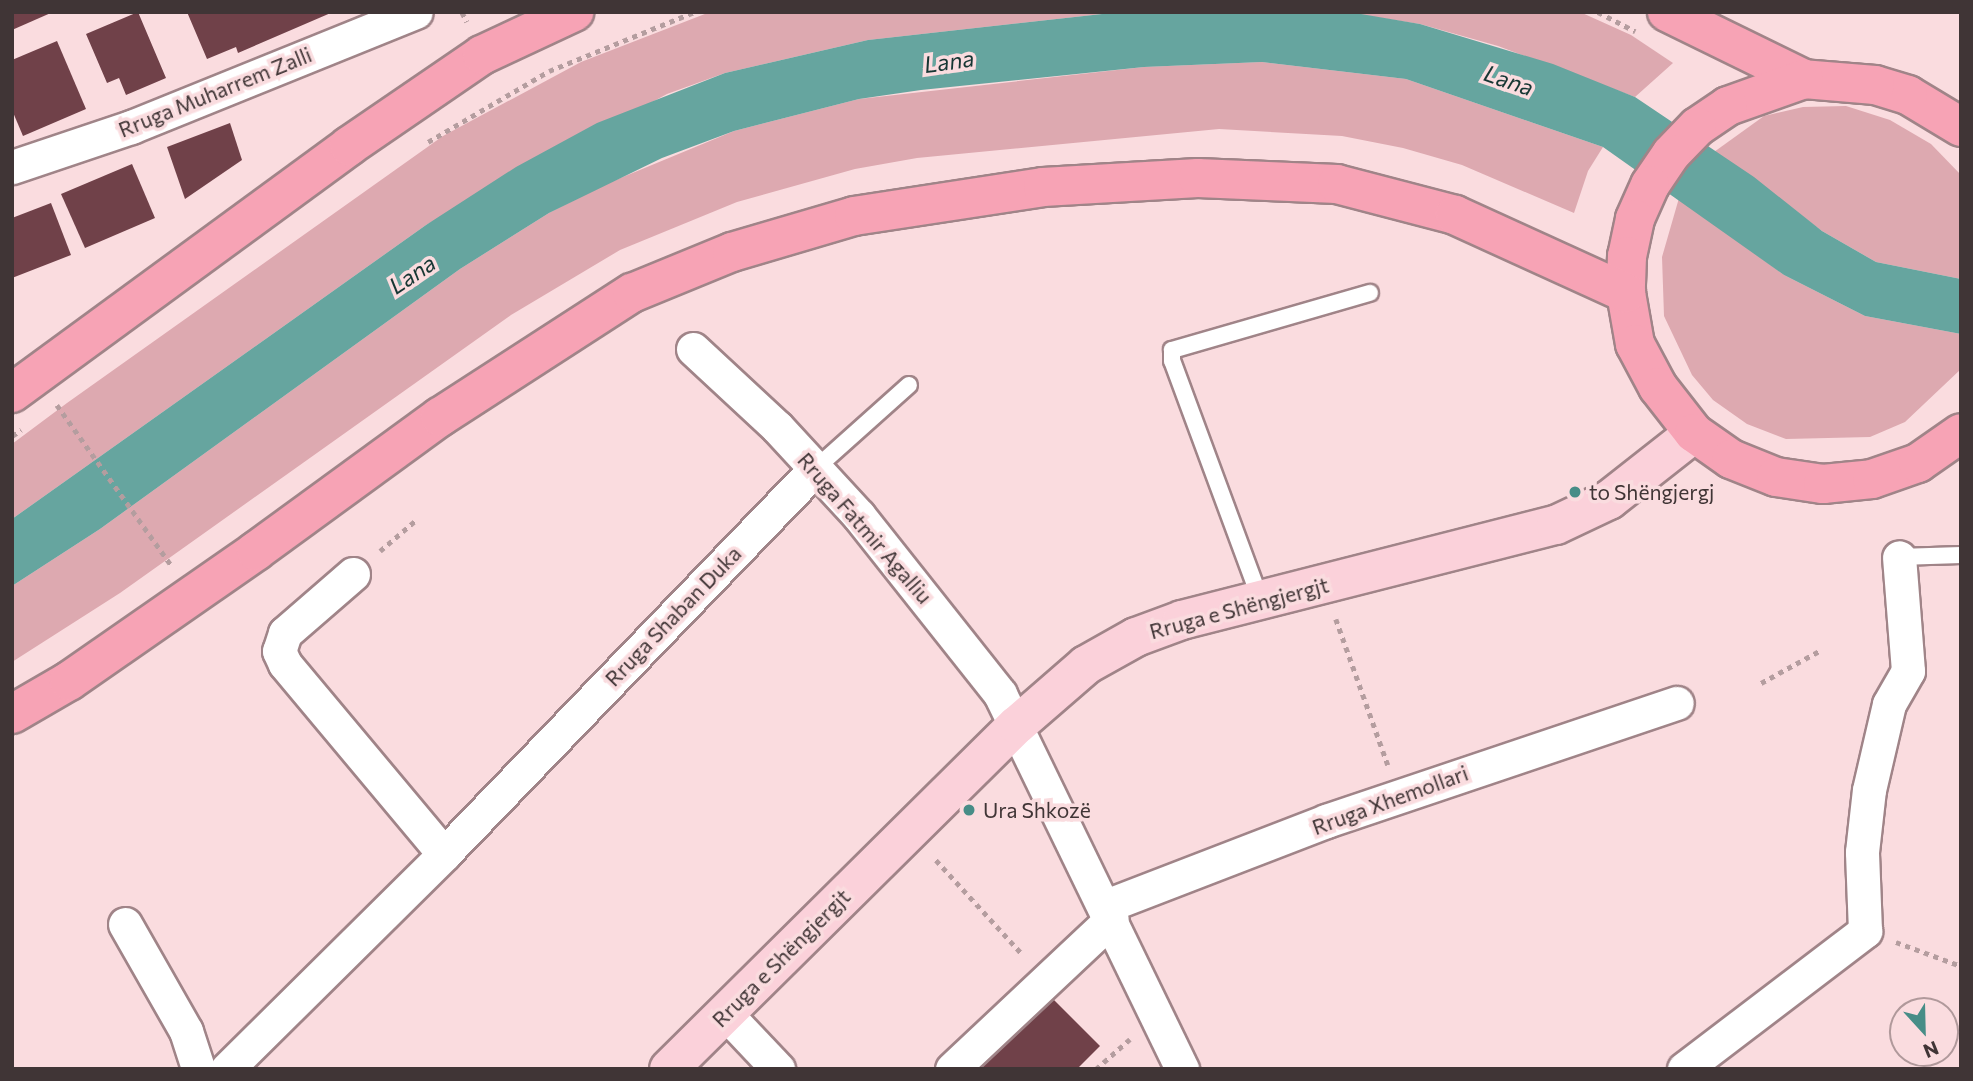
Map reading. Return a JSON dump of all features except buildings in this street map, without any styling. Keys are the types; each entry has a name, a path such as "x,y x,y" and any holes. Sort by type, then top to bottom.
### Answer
{"main road":[{"path":"18,411 349,146 471,63 539,25 574,12"},
{"path":"1667,12 1804,79 1875,85 1908,95 1961,127"},
{"path":"1804,79 1728,106 1697,127 1671,154 1635,219 1627,256 1626,293 1635,344 1658,387 1693,433 1731,459 1758,470 1824,484 1883,475 1918,463 1960,436"},
{"path":"12,714 69,681 256,551 440,416 632,293 732,252 853,216 1043,187 1198,178 1337,184 1455,215 1626,293"},
{"name":"Rruga e Shëngjergjt","path":"669,1069 1017,725 1068,678 1136,637 1182,620 1556,525 1609,500 1693,433"}],"street":[{"name":"Rruga Muharrem Zalli","path":"12,167 131,127 416,12"},
{"name":"Rruga Fatmir Agalliu","path":"693,349 815,468 905,570 1000,694 1017,725"},
{"name":"Rruga Shaban Duka","path":"227,1069 444,854 815,468"},
{"path":"1685,1069 1865,931 1862,865 1869,790 1889,704 1909,671 1899,557"},
{"path":"353,574 285,633 279,651 285,664 444,854"},
{"name":"Rruga Xhemollari","path":"1109,913 1399,796 1677,703"},
{"path":"1017,725 1182,1069"},
{"path":"952,1069 1046,980 1109,913"},
{"path":"125,924 186,1031 198,1069"},
{"path":"726,1014 778,1069"}],"lane":[{"path":"1261,600 1172,361 1172,350 1370,293"},
{"name":"Rruga Shaban Duka","path":"815,468 909,385"},
{"path":"1899,557 1961,555"}],"path":[{"path":"418,149 549,71 694,12"},
{"path":"46,413 68,397"},
{"path":"61,410 171,563"},
{"path":"12,436 18,411"},
{"path":"353,574 416,520"},
{"path":"1335,615 1399,796"},
{"path":"1761,683 1821,650"},
{"path":"936,860 1046,980"},
{"path":"1936,956 1961,966"}],"shaded area":[{"path":"710,12 1120,12 868,40 725,73 667,94 426,225 12,519 12,444 67,403 443,136 581,62"},
{"path":"1342,12 1580,12 1631,35 1673,63 1635,97 1498,46 1420,24"},
{"path":"1262,62 1406,79 1603,147 1588,171 1574,213 1462,165 1403,148 1342,136 1219,129 917,158 855,169 737,202 620,250 511,315 120,593 12,662 12,586 100,529 460,269 549,213 606,184 734,131 859,99 1144,67"},
{"path":"1846,106 1890,120 1931,144 1961,175 1961,279 1876,262 1822,231 1714,152 1764,116 1803,107"},
{"path":"1679,198 1784,275 1865,316 1961,334 1961,369 1905,422 1870,437 1786,439 1747,424 1713,400 1692,375 1664,316 1662,257"}],"water":[{"name":"Lana","path":"1120,12 1361,14 1420,24 1553,64 1635,97 1754,177 1822,231 1876,262 1961,279 1961,334 1865,316 1784,275 1603,147 1406,79 1262,62 1144,67 921,90 859,99 734,131 662,158 549,213 460,269 100,529 12,586 12,519 426,225 516,167 597,123 725,73 868,40"}],"place":[{"name":"to Shëngjergj","path":"1575,492"},
{"name":"Ura Shkozë","path":"969,810"}]}
